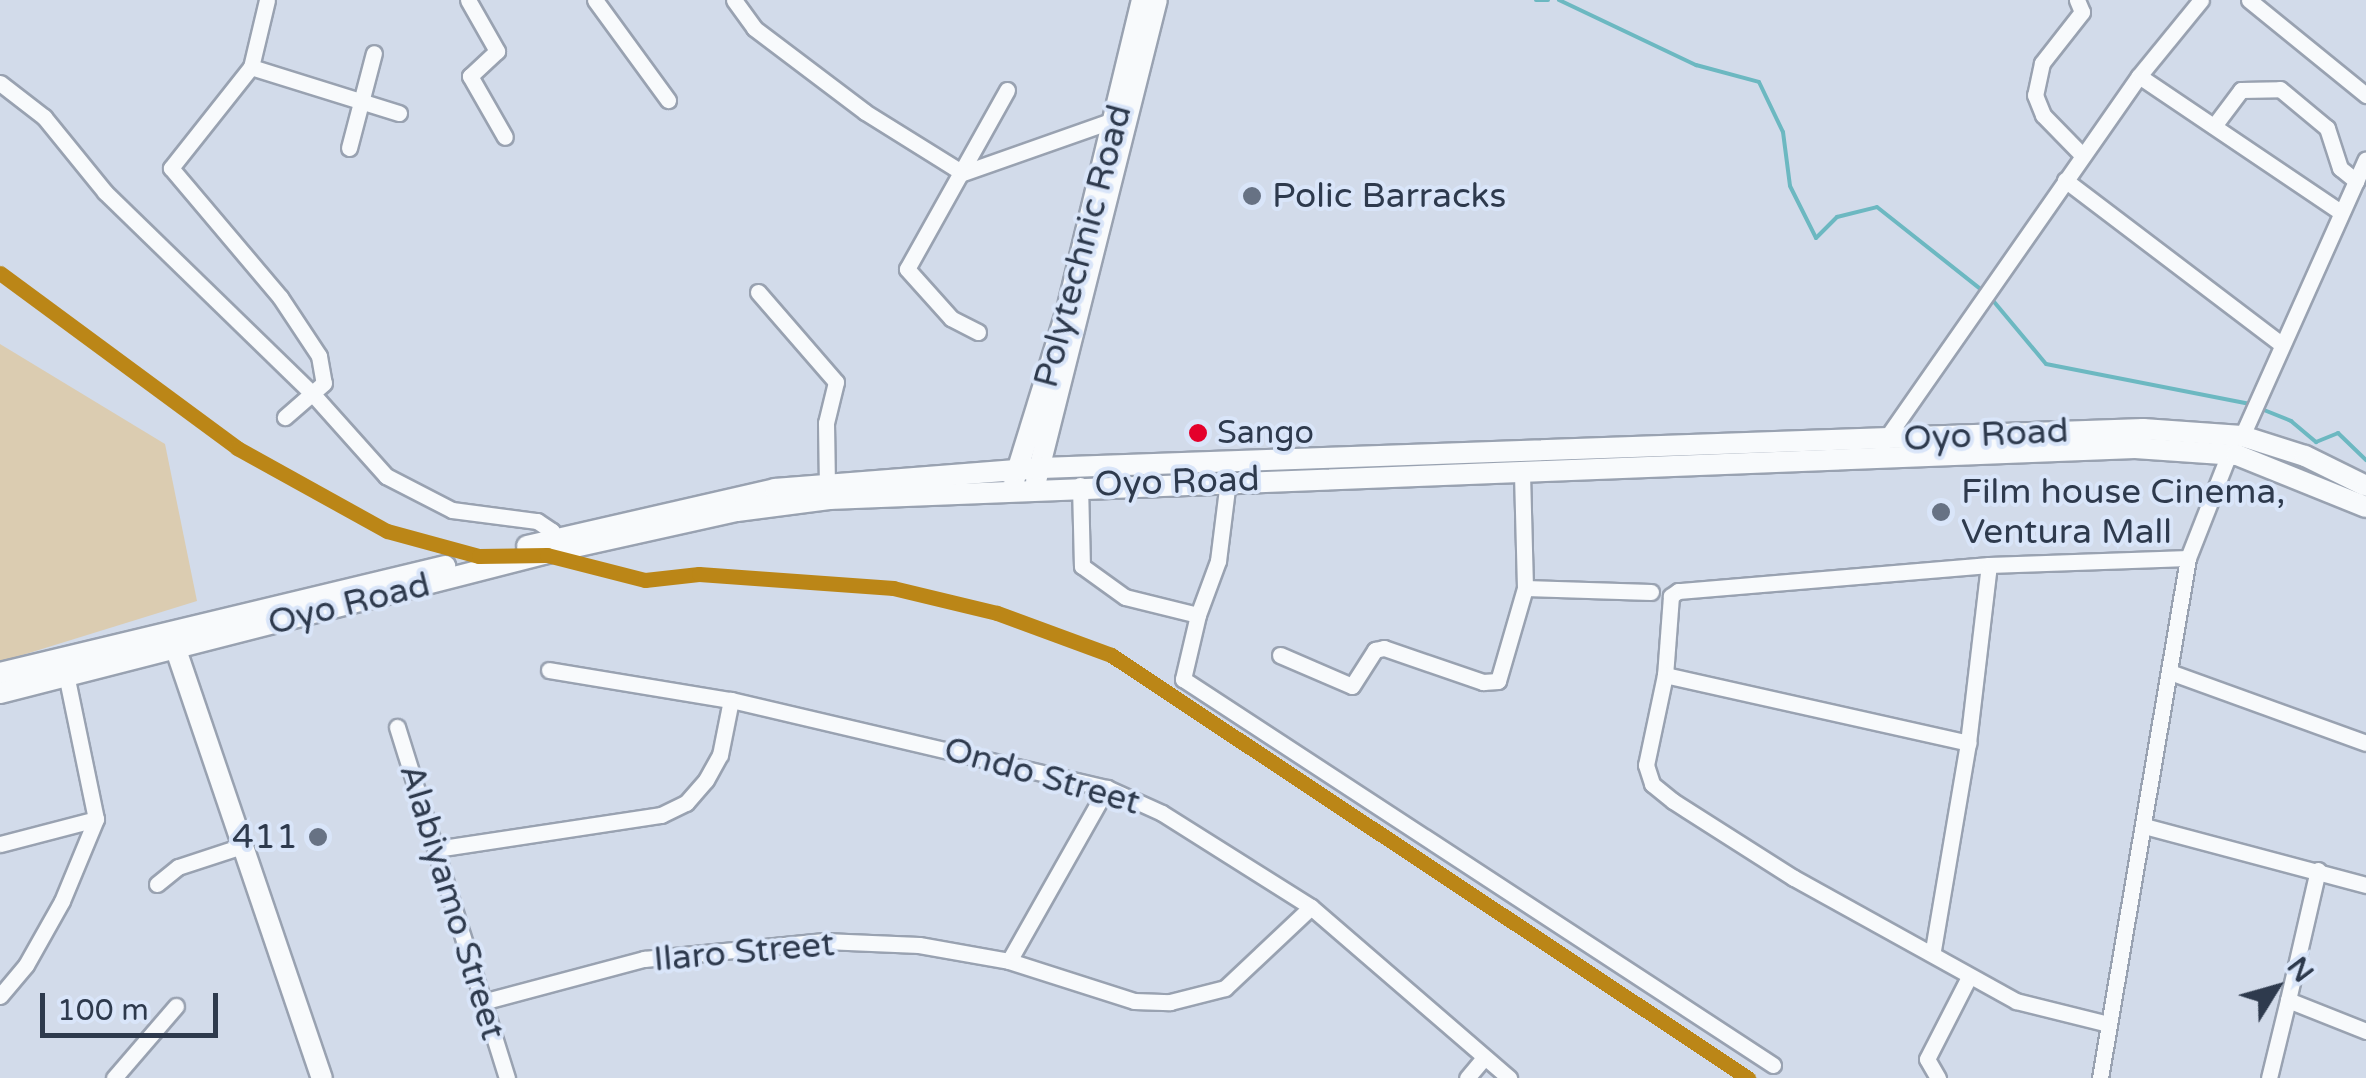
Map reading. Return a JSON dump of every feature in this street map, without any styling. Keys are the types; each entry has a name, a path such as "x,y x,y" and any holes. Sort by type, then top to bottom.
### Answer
{"main road":[{"name":"Polytechnic Road","path":"1038,478 1051,434 1111,121 1126,85 1142,0"},
{"name":"Polytechnic Road","path":"1015,479 1074,311 1157,0"},
{"name":"Oyo Road","path":"1083,476 1228,481 1522,471 1557,460 2143,429 2242,436 2305,456 2366,486"},
{"path":"1051,434 1083,476"},
{"name":"Oyo Road","path":"555,544 703,502 827,484 1557,460 2135,448 2228,454 2298,475 2366,507"},
{"name":"Oyo Road","path":"0,693 65,668 493,557 786,503 1015,479"},
{"path":"173,640 322,1078"},
{"name":"Oyo Road","path":"0,673 65,668"}],"street":[{"path":"267,0 250,67 205,133 171,168 306,335 323,372 324,383 285,417"},
{"path":"468,0 497,51 470,76 505,137"},
{"path":"595,0 668,100"},
{"path":"734,0 754,28 865,112 963,173"},
{"path":"1885,440 2139,76 2202,0"},
{"path":"2249,0 2336,64 2366,95"},
{"path":"2083,2 2042,63 2035,94 2043,116 2083,156"},
{"path":"349,148 374,54"},
{"path":"250,67 399,113"},
{"path":"2139,76 2341,212"},
{"path":"0,83 44,117 106,192 312,392 363,454 406,491 452,510 537,521 555,544"},
{"path":"978,332 951,318 907,270 1007,90"},
{"path":"2214,126 2240,90 2280,90 2327,128 2340,168 2356,181"},
{"path":"963,173 1111,121"},
{"path":"2242,436 2280,343 2366,159"},
{"path":"2065,180 2280,343"},
{"path":"758,292 836,382 826,423 827,484"},
{"path":"2100,1078 2188,558 2228,454"},
{"path":"1280,655 1352,686 1375,650 1384,648 1493,684 1507,662 1525,588 1522,471"},
{"path":"1083,476 1082,566 1125,597 1198,615"},
{"path":"1228,481 1218,562 1198,615 1183,678 1773,1065"},
{"path":"2108,1024 2016,1001 1970,977 1933,950 1794,878 1652,784 1647,746 1665,675 1672,596 1678,591 1988,565 2188,558"},
{"path":"1933,950 1968,743 1988,565"},
{"path":"1525,588 1651,592"},
{"path":"0,996 26,965 62,901 96,818 65,668"},
{"name":"Ondo Street","path":"549,670 731,700 1106,788 1162,812 1311,907 1483,1060 1510,1078"},
{"path":"2170,672 2366,743"},
{"path":"1665,675 1968,743"},
{"path":"436,849 674,809 686,802 720,756 731,700"},
{"name":"Alabiyamo Street","path":"397,727 507,1078"},
{"path":"1009,961 1106,788"},
{"path":"0,844 96,818"},
{"path":"2144,826 2366,885"},
{"path":"157,884 178,867 242,846"},
{"path":"2270,1078 2318,870"},
{"name":"Ilaro Street","path":"482,1002 644,959 736,945 919,945 1009,961 1097,992 1170,1002 1225,988 1311,907"},
{"path":"1938,1078 1928,1059 1970,977"},
{"path":"2288,1000 2366,1030"},
{"path":"114,1078 176,1006"},
{"path":"1467,1078 1483,1060"}],"shaded area":[{"path":"0,344 165,444 197,601 0,662"}],"waterway":[{"path":"1536,0 1548,0"},
{"path":"1559,0 1696,65 1759,82 1783,132 1790,186 1816,238 1837,217 1877,207 1983,291"},
{"path":"1990,297 2046,364 2250,404"},
{"path":"2259,408 2291,421 2316,442 2338,433 2366,460"}],"transit line":[{"path":"0,273 237,448 387,531 479,556 547,555 645,580 699,574 893,588 997,613 1111,655 1748,1078"}],"place":[{"name":"Polic Barracks","path":"1252,196"},
{"name":"Sango","path":"1198,433"},
{"name":"Film house Cinema, Ventura Mall","path":"1941,512"},
{"name":"411","path":"318,837"}]}
